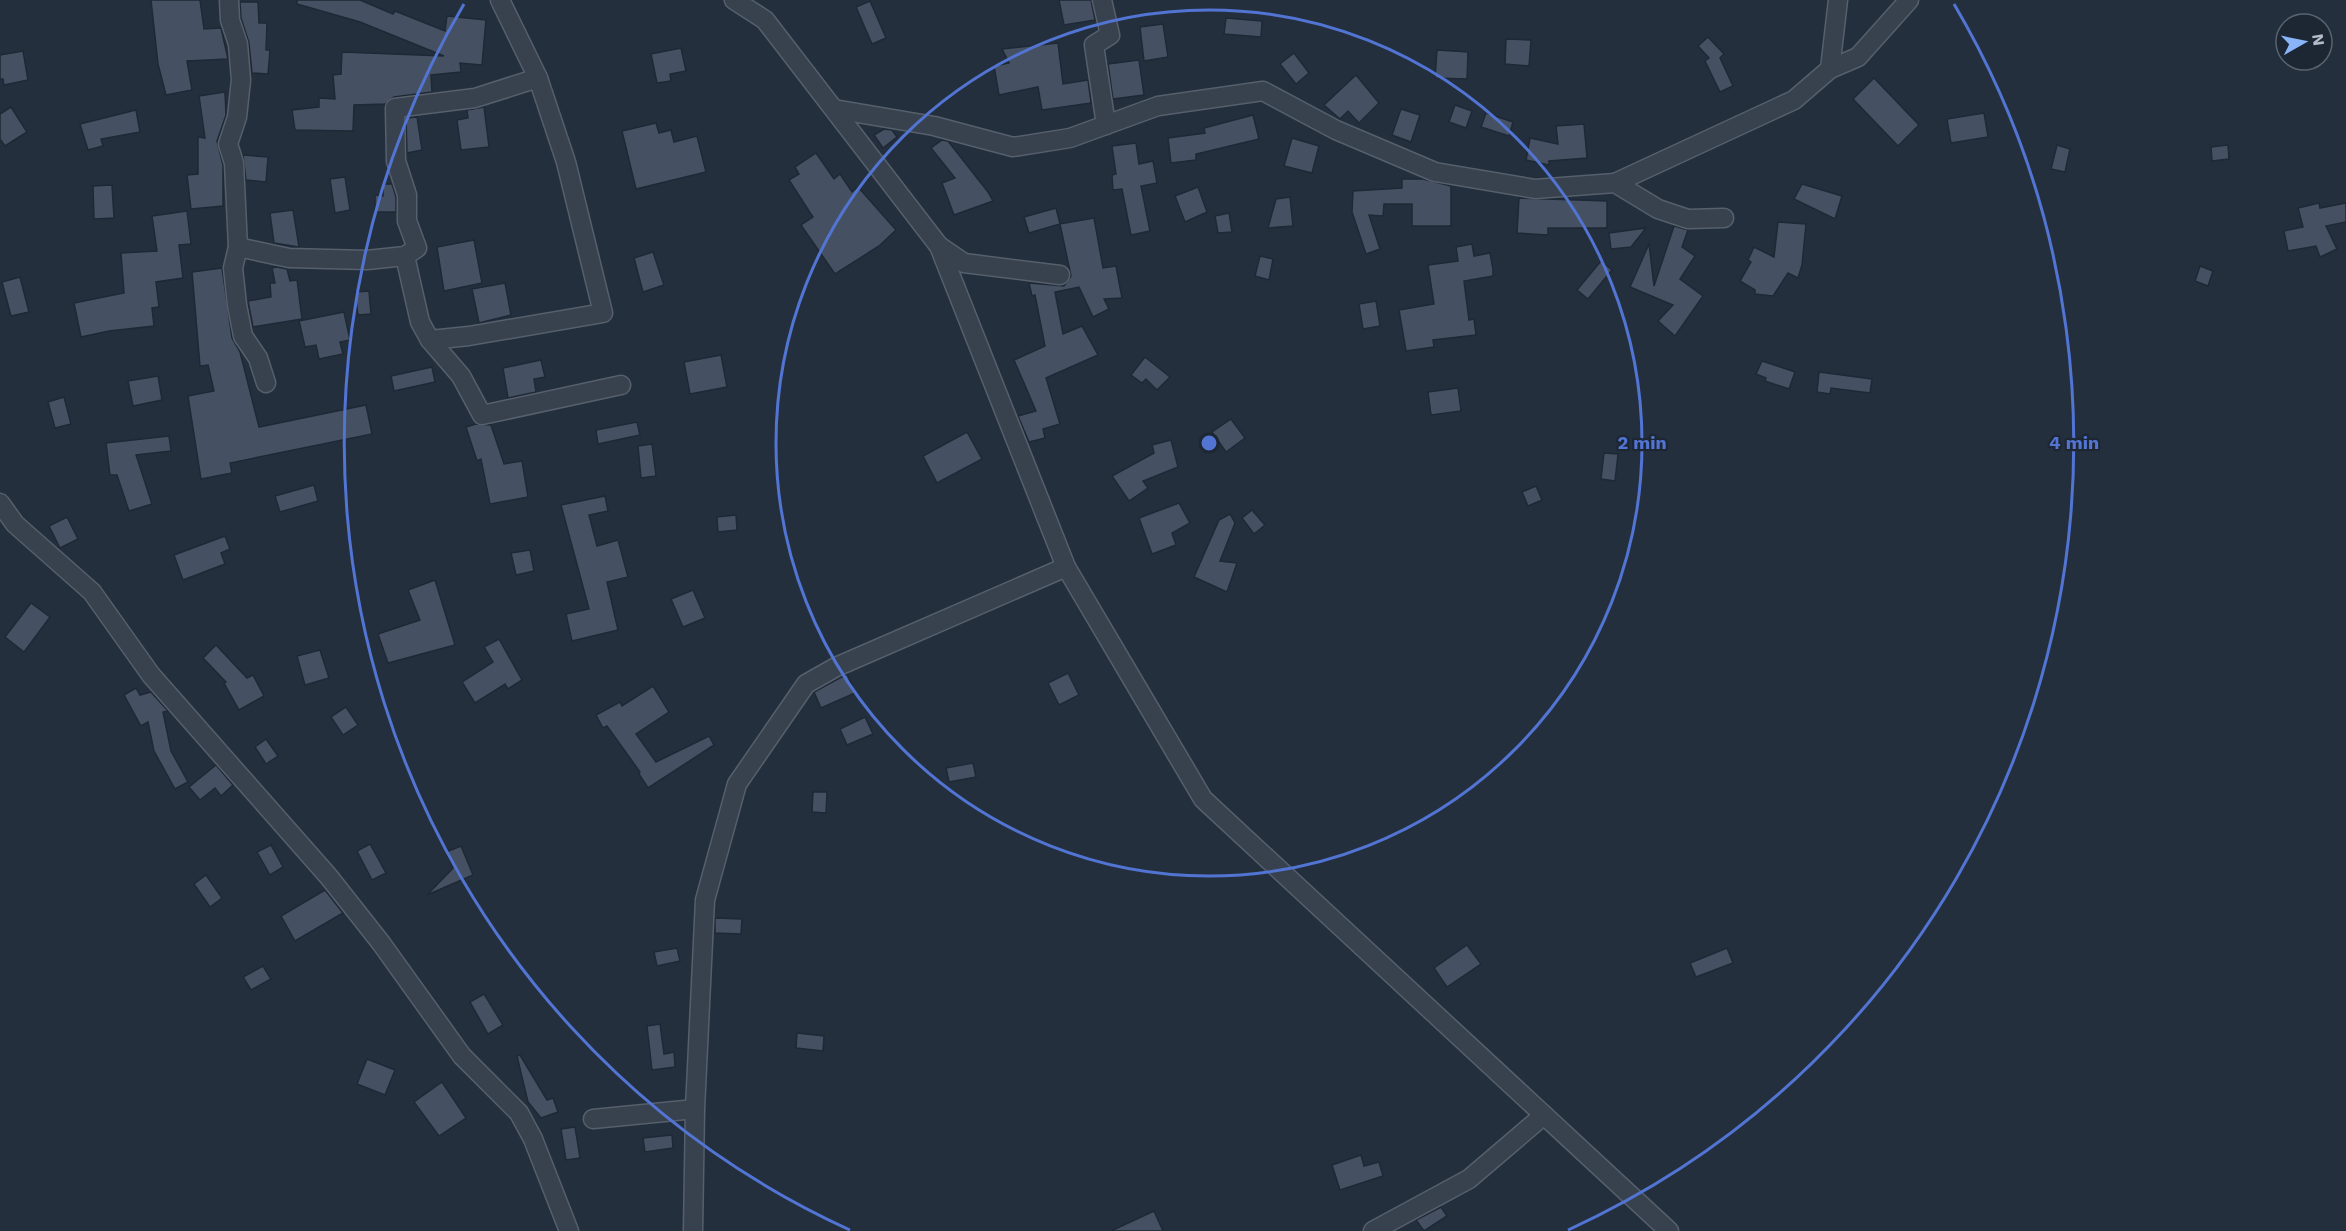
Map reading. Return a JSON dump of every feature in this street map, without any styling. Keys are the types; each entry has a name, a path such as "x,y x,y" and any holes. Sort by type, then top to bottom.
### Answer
{"street":[{"path":"229,0 230,20 238,44 241,80 237,117 228,144 234,163 238,247 233,268 243,336 258,358 266,383"},
{"path":"430,340 469,336 603,314 566,162 538,78 500,0"},
{"path":"734,0 765,20 939,246 1066,567 1203,799 1669,1231"},
{"path":"1102,0 1110,35 1094,45 1106,125"},
{"path":"1830,69 1838,0"},
{"path":"834,109 934,126 1013,147 1070,138 1158,106 1263,91 1336,130 1435,172 1535,189 1615,183 1794,100 1830,69 1858,57 1909,0"},
{"path":"238,247 289,258 366,260 405,256 417,248 407,221 407,195 396,161 395,108 475,98 538,78"},
{"path":"1615,183 1658,209 1688,219 1724,218"},
{"path":"939,246 964,262 1060,275"},
{"path":"405,256 420,322 430,340 460,376 482,415 621,385"},
{"path":"0,503 15,524 92,592 151,675 335,885 381,943 462,1056 519,1113 533,1139 569,1231"},
{"path":"693,1231 695,1109 705,900 736,784 806,684 836,667 1066,567"},
{"path":"593,1119 695,1109"},
{"path":"1373,1231 1468,1179 1544,1115"}],"building":[{"path":"151,0 200,0 204,29 221,28 228,59 187,61 192,90 166,95 158,64"},
{"path":"297,0 360,0 393,14 395,11 445,31 447,16 486,20 482,65 460,63 461,72 431,75 432,92 394,97 385,104 354,105 353,131 295,130 292,110 319,107 319,98 335,99 333,75 341,74 342,52 444,56 360,22 297,4"},
{"path":"1059,0 1091,0 1095,20 1064,25"},
{"path":"870,1 886,38 872,44 856,7"},
{"path":"240,2 258,2 259,23 267,23 266,50 270,50 268,74 252,73 249,43 241,18"},
{"path":"1226,18 1262,21 1261,37 1224,34"},
{"path":"1163,24 1168,57 1144,61 1140,27"},
{"path":"1708,37 1724,54 1720,58 1733,86 1720,92 1705,61 1709,58 1698,46"},
{"path":"1506,39 1531,40 1529,66 1505,64"},
{"path":"1058,43 1063,84 1088,80 1091,103 1042,110 1038,87 999,95 994,66 1009,63 1002,49"},
{"path":"681,48 686,71 670,74 671,81 657,83 651,54"},
{"path":"1437,50 1468,52 1467,79 1435,78"},
{"path":"23,51 28,80 4,85 3,79 0,79 0,55"},
{"path":"1294,53 1309,73 1296,84 1280,64"},
{"path":"1139,60 1144,95 1113,99 1108,64"},
{"path":"1356,75 1379,103 1359,123 1348,111 1340,119 1324,105"},
{"path":"1874,78 1919,125 1898,146 1853,99"},
{"path":"225,92 226,115 217,141 223,165 223,206 191,209 187,175 198,174 198,137 205,138 199,96"},
{"path":"1455,105 1472,111 1466,128 1449,122"},
{"path":"11,107 27,132 5,146 0,139 0,114"},
{"path":"484,107 489,147 461,150 457,120 468,118 467,110"},
{"path":"1401,109 1420,115 1411,142 1392,135"},
{"path":"136,110 140,132 101,139 103,146 88,150 80,124"},
{"path":"1486,113 1513,122 1509,136 1481,127"},
{"path":"1984,113 1988,137 1951,143 1947,119"},
{"path":"1253,115 1259,139 1196,154 1196,160 1171,163 1168,138 1205,133 1204,128"},
{"path":"417,117 422,150 407,153 406,118"},
{"path":"656,123 659,133 671,130 674,142 697,136 706,172 636,189 622,131"},
{"path":"1584,124 1587,158 1549,161 1549,165 1526,160 1530,138 1558,144 1556,126"},
{"path":"884,129 892,130 897,137 883,148 874,135"},
{"path":"1292,138 1319,146 1312,173 1284,166"},
{"path":"942,140 948,141 993,201 954,215 942,183 955,178 931,148"},
{"path":"1136,143 1139,164 1153,161 1157,183 1141,186 1150,231 1131,235 1122,189 1113,190 1112,175 1116,174 1112,146"},
{"path":"2057,145 2070,149 2065,172 2051,169"},
{"path":"2228,145 2229,159 2212,161 2211,147"},
{"path":"816,153 834,179 840,174 852,192 858,187 896,230 879,246 835,274 801,225 813,217 789,180 799,174 795,167"},
{"path":"243,155 268,157 266,182 246,180"},
{"path":"345,177 350,210 335,213 330,179"},
{"path":"1402,179 1423,179 1451,186 1451,226 1412,226 1412,204 1384,204 1383,216 1369,215 1380,249 1366,254 1352,212 1353,191 1402,188"},
{"path":"383,184 392,184 396,197 396,212 375,212 375,195 383,196"},
{"path":"1802,184 1842,196 1835,219 1794,199"},
{"path":"112,185 114,218 94,219 93,186"},
{"path":"1198,187 1207,212 1185,222 1175,196"},
{"path":"1290,197 1293,226 1268,228 1276,199"},
{"path":"1519,198 1607,201 1607,228 1548,228 1548,235 1517,233"},
{"path":"2319,203 2320,208 2346,203 2346,222 2326,226 2337,249 2320,257 2316,246 2288,251 2284,231 2303,227 2298,208"},
{"path":"1056,208 1060,224 1029,233 1024,217"},
{"path":"293,210 299,247 274,243 270,213"},
{"path":"187,211 191,244 179,245 183,278 156,282 159,307 152,308 154,326 81,337 74,303 124,293 121,253 157,251 152,216"},
{"path":"1229,213 1232,232 1218,233 1215,216"},
{"path":"1094,218 1103,268 1116,266 1122,298 1104,299 1109,309 1093,317 1079,287 1055,292 1063,334 1082,326 1098,355 1046,378 1060,424 1043,429 1045,438 1029,442 1018,416 1036,411 1014,360 1045,346 1035,295 1032,296 1029,283 1064,286 1071,276 1060,224"},
{"path":"1778,222 1806,224 1802,265 1798,278 1788,273 1773,296 1755,294 1755,290 1740,281 1751,262 1748,260 1754,247 1774,257"},
{"path":"1674,226 1688,230 1682,247 1695,256 1680,279 1703,296 1675,336 1658,321 1673,305 1630,287 1649,244 1654,286"},
{"path":"1646,228 1631,247 1611,249 1609,233"},
{"path":"474,240 482,283 444,291 437,247"},
{"path":"1472,244 1474,256 1490,253 1493,269 1493,276 1464,281 1469,320 1474,319 1476,335 1433,340 1434,347 1406,351 1399,310 1434,304 1428,265 1458,261 1456,247"},
{"path":"653,252 664,285 643,292 634,258"},
{"path":"1260,256 1273,259 1269,280 1255,276"},
{"path":"1601,261 1612,270 1588,299 1577,290"},
{"path":"2200,266 2213,271 2208,286 2195,281"},
{"path":"222,268 232,338 240,352 259,427 366,405 372,434 230,463 232,473 201,479 188,396 214,391 208,365 200,366 192,272"},
{"path":"272,268 287,269 290,281 297,280 302,319 253,327 248,301 271,297 270,283 275,283"},
{"path":"20,277 29,312 11,316 2,282"},
{"path":"505,283 511,315 479,323 472,289"},
{"path":"369,291 371,314 358,315 355,292"},
{"path":"1376,301 1380,326 1363,329 1359,304"},
{"path":"344,312 350,340 340,342 343,354 319,359 316,345 305,347 299,321"},
{"path":"721,355 727,387 690,394 684,362"},
{"path":"1145,357 1170,377 1157,390 1146,379 1142,383 1131,375"},
{"path":"541,360 545,377 534,379 536,392 508,398 503,368"},
{"path":"1762,361 1795,372 1789,389 1765,381 1766,378 1756,374"},
{"path":"432,367 435,382 394,391 391,376"},
{"path":"1819,372 1872,379 1870,393 1831,388 1830,394 1817,392"},
{"path":"158,376 162,400 133,406 128,381"},
{"path":"1458,388 1461,411 1431,415 1428,392"},
{"path":"64,397 71,424 55,428 48,402"},
{"path":"1231,419 1245,438 1226,452 1212,432"},
{"path":"637,422 640,435 598,444 596,430"},
{"path":"476,424 491,425 504,464 522,461 528,497 490,504 481,459 477,461 466,427"},
{"path":"967,432 982,459 937,483 923,456"},
{"path":"169,436 171,451 136,455 152,504 129,511 117,475 110,475 106,443"},
{"path":"1171,440 1178,467 1143,481 1148,488 1129,501 1112,476 1154,453 1152,445"},
{"path":"652,444 656,476 641,478 638,446"},
{"path":"1604,453 1618,454 1615,481 1601,479"},
{"path":"314,485 318,501 280,512 275,496"},
{"path":"1536,486 1542,500 1528,506 1522,492"},
{"path":"605,496 608,511 589,515 597,546 618,540 628,577 607,582 618,630 572,641 566,614 589,609 561,505"},
{"path":"1179,503 1190,523 1172,533 1176,545 1152,554 1139,518"},
{"path":"1252,510 1265,525 1254,534 1242,518"},
{"path":"1230,514 1235,523 1220,561 1237,563 1227,592 1194,577 1219,520"},
{"path":"736,515 737,530 718,532 717,517"},
{"path":"67,517 78,539 60,548 49,526"},
{"path":"225,536 230,549 221,553 225,564 183,580 174,555"},
{"path":"530,550 534,571 516,575 511,553"},
{"path":"435,580 455,645 388,663 378,634 420,620 408,590"},
{"path":"693,590 705,618 683,627 671,599"},
{"path":"31,603 50,617 24,652 5,637"},
{"path":"499,639 522,680 508,689 505,684 475,703 462,682 493,662 484,647"},
{"path":"216,645 247,678 253,675 264,696 239,710 224,683 226,682 203,658"},
{"path":"320,650 329,678 305,685 297,656"},
{"path":"1068,673 1079,695 1059,705 1048,683"},
{"path":"847,674 855,693 821,708 814,692"},
{"path":"653,686 669,712 636,734 656,762 709,736 714,745 648,788 640,772 607,726 603,728 596,715 620,702 622,706"},
{"path":"136,688 140,695 151,692 168,711 163,712 171,751 188,782 175,789 154,751 148,722 141,726 124,695"},
{"path":"346,707 358,725 343,735 331,717"},
{"path":"865,717 873,734 847,745 840,729"},
{"path":"266,739 278,756 266,764 255,747"},
{"path":"973,763 976,777 949,782 946,768"},
{"path":"216,765 233,785 221,796 215,788 200,800 189,787"},
{"path":"813,792 827,792 826,813 812,812"},
{"path":"370,844 386,873 372,880 357,851"},
{"path":"271,845 283,867 270,875 257,852"},
{"path":"461,846 473,875 427,895 453,868 446,852"},
{"path":"206,875 222,898 210,907 194,884"},
{"path":"325,890 343,913 295,941 281,916"},
{"path":"715,918 742,919 741,934 715,933"},
{"path":"1467,945 1481,964 1447,987 1434,968"},
{"path":"677,948 680,961 657,966 654,952"},
{"path":"1727,948 1733,963 1696,977 1690,963"},
{"path":"263,966 271,979 251,990 243,977"},
{"path":"484,994 503,1025 488,1034 470,1002"},
{"path":"660,1024 664,1054 674,1052 675,1067 652,1070 647,1026"},
{"path":"797,1033 824,1036 823,1051 796,1048"},
{"path":"520,1055 547,1100 553,1098 558,1112 541,1118 528,1102 517,1056"},
{"path":"367,1059 395,1070 385,1095 357,1084"},
{"path":"442,1082 466,1118 439,1136 414,1102"},
{"path":"575,1127 580,1158 566,1160 561,1129"},
{"path":"672,1135 673,1148 645,1152 643,1138"},
{"path":"1361,1155 1364,1166 1379,1162 1383,1176 1340,1190 1332,1165"},
{"path":"1441,1207 1447,1216 1424,1231 1416,1220"},
{"path":"1154,1211 1163,1231 1111,1231"}]}
